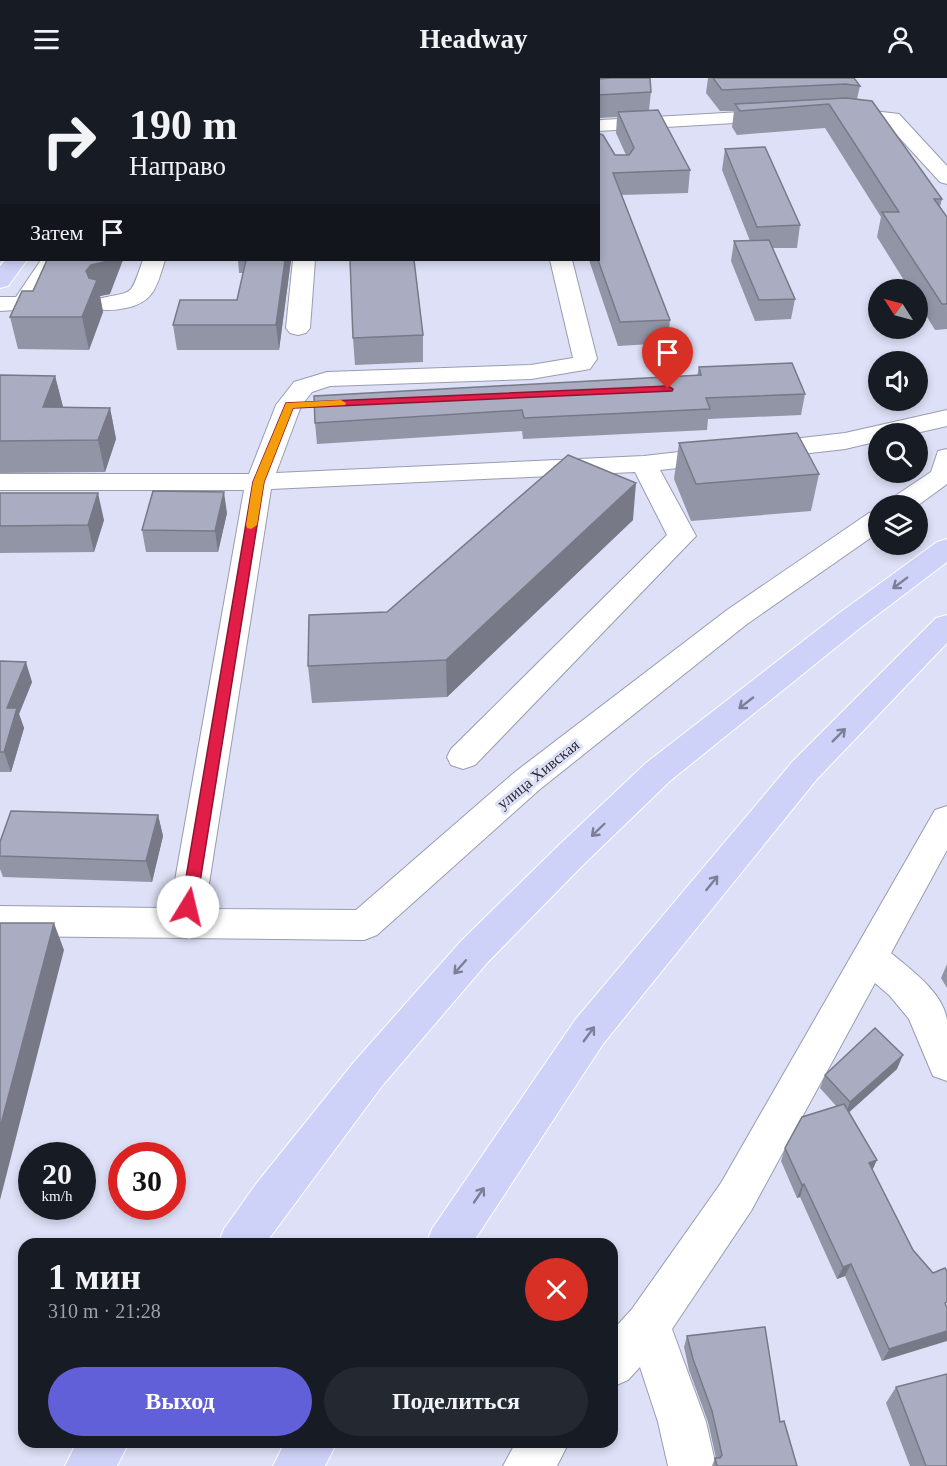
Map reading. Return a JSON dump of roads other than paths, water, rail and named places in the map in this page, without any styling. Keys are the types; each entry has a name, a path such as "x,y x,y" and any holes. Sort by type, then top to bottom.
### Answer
{"main road":[{"path":"0,281 15,261"},
{"path":"243,1238 271,1198 368,1074 474,952 554,872 658,772 849,621 947,548"},
{"path":"451,1238 589,1032 805,770 947,625"},
{"path":"89,1466 101,1448"},
{"path":"297,1466 309,1448"}],"street":[{"path":"819,114 842,113 892,118 947,178"},
{"path":"603,132 796,116"},
{"path":"23,304 51,261"},
{"path":"106,304 132,301 141,295 154,261"},
{"path":"298,328 304,261"},
{"path":"179,915 258,482 289,405 303,387 327,379 535,384 580,364 585,359 561,261"},
{"path":"0,304 48,304"},
{"path":"289,405 325,403"},
{"path":"0,482 258,482 644,464 845,441 947,418"},
{"path":"463,757 682,536 644,464"},
{"path":"912,495 946,468"},
{"name":"улица Хивская","path":"0,921 179,915 364,925 546,767 737,617 868,527"},
{"path":"618,1358 648,1325 736,1197 947,819"},
{"path":"871,957 903,985 924,1010 947,1064"},
{"path":"648,1325 682,1422 692,1466"},
{"path":"527,1466 540,1448"}]}
